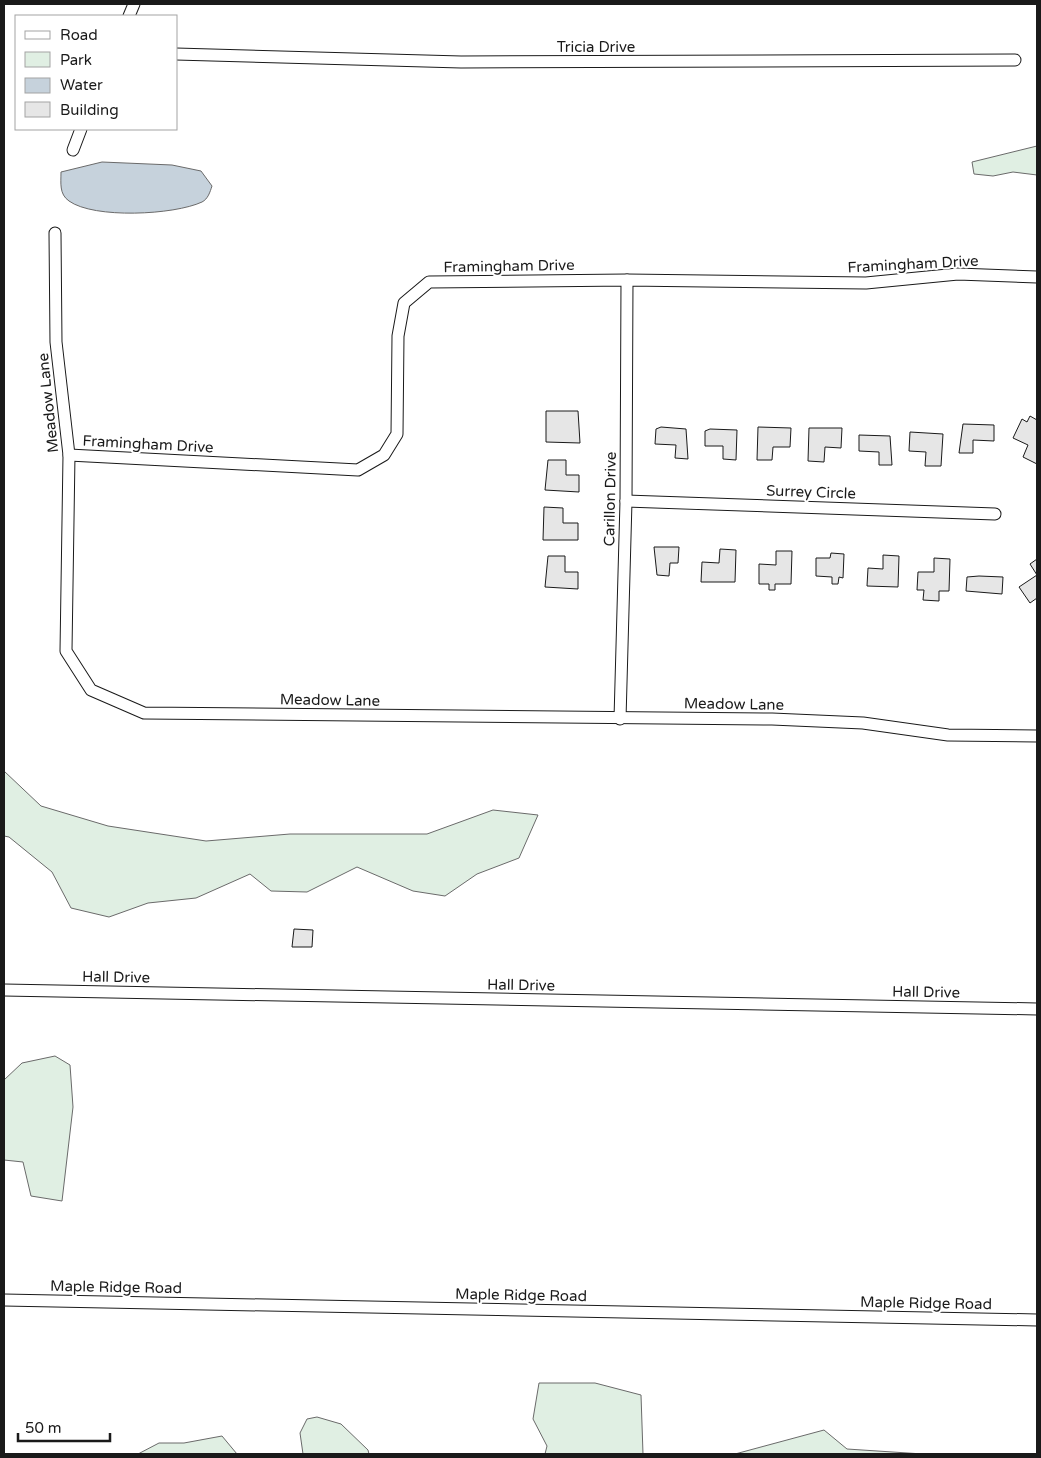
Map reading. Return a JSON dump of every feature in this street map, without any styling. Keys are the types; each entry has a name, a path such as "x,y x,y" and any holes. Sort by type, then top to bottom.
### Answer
{"street":[{"name":"Tricia Drive","path":"178,54 461,62 1015,60"},
{"path":"73,150 81,130"},
{"name":"Meadow Lane","path":"55,233 56,342 69,455 66,652 91,690 144,714 772,719 862,723 948,735 1037,736"},
{"name":"Framingham Drive","path":"69,455 358,470 384,456 397,434 398,336 404,303 429,282 627,280 866,283 958,274 1037,276"},
{"name":"Carillon Drive","path":"620,719 626,501 627,280"},
{"name":"Surrey Circle","path":"626,501 995,514"},
{"name":"Hall Drive","path":"4,990 1037,1009"},
{"name":"Maple Ridge Road","path":"4,1300 1037,1320"}],"green space":[{"path":"1037,146 1037,175 1013,172 993,176 974,174 972,162"},
{"path":"4,771 41,806 108,826 206,841 290,834 427,834 493,810 538,815 519,858 477,874 445,896 413,891 357,867 307,892 271,891 250,874 196,898 148,903 109,917 71,908 52,872 9,837 4,836"},
{"path":"55,1056 70,1065 73,1107 62,1201 31,1196 23,1162 4,1160 4,1080 22,1063"},
{"path":"539,1383 595,1383 641,1395 643,1454 545,1454 547,1446 533,1419"},
{"path":"317,1417 341,1424 368,1450 369,1454 303,1454 300,1433 307,1419"},
{"path":"824,1430 847,1449 923,1454 735,1454"},
{"path":"222,1436 237,1454 138,1454 159,1443 184,1443"}],"water":[{"path":"102,162 172,165 201,171 212,186 210,193 202,202 173,210 154,212 115,213 96,211 69,201 61,188 61,172"}],"building":[{"path":"546,411 578,411 580,443 546,442"},
{"path":"1030,416 1037,420 1037,464 1023,457 1028,445 1013,438 1022,419 1027,422"},
{"path":"963,424 994,425 994,441 973,440 973,453 959,453"},
{"path":"661,427 686,429 688,459 675,458 676,445 655,444 656,429"},
{"path":"758,427 791,428 790,447 773,447 772,460 757,460"},
{"path":"809,428 842,428 841,448 825,447 824,462 808,461"},
{"path":"710,429 737,430 736,460 723,459 723,446 705,446 705,431"},
{"path":"910,432 943,434 941,466 925,466 926,452 909,451"},
{"path":"859,435 890,436 892,465 879,465 879,452 859,451"},
{"path":"548,460 566,460 566,475 579,475 579,492 545,490"},
{"path":"544,507 563,508 563,523 578,523 578,540 543,540"},
{"path":"654,547 679,547 678,563 670,563 669,576 657,575"},
{"path":"720,549 736,550 735,582 701,582 702,562 719,563"},
{"path":"776,551 792,551 791,584 775,584 775,590 769,590 769,584 759,584 759,564 776,565"},
{"path":"831,553 844,554 843,578 839,577 838,584 832,584 832,577 816,576 816,558 830,558"},
{"path":"883,555 899,556 898,587 867,586 868,568 883,569"},
{"path":"548,556 565,556 565,572 578,572 578,589 545,587"},
{"path":"934,558 950,559 949,591 939,591 939,601 923,600 924,590 917,590 918,572 934,572"},
{"path":"1037,559 1037,575 1030,564"},
{"path":"1037,575 1037,598 1030,603 1019,587"},
{"path":"967,577 1003,577 1002,594 966,591"},
{"path":"294,929 313,930 312,947 292,947"}]}
